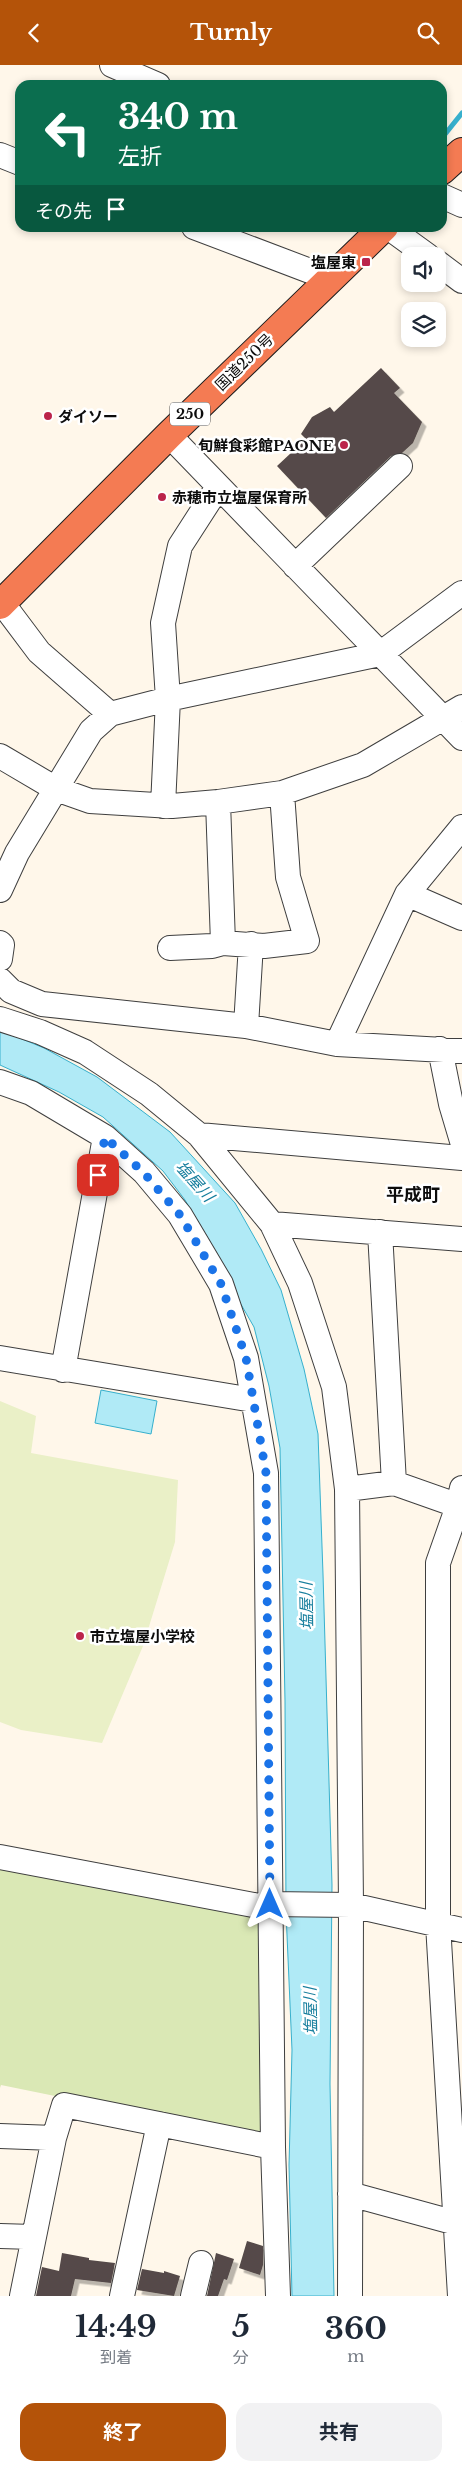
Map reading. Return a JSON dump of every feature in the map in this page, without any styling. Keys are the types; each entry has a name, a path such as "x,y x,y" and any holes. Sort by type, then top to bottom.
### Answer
{"highway":[{"path":"447,165 462,151"},
{"name":"国道250号","path":"1,603 169,435 379,232"}],"street":[{"path":"115,73 140,80"},
{"path":"0,155 15,161"},
{"path":"447,199 462,205"},
{"path":"207,232 331,279"},
{"path":"395,232 416,247"},
{"path":"446,269 462,281"},
{"path":"169,435 380,653 452,713 462,738"},
{"path":"295,566 400,465"},
{"path":"163,806 168,699 163,623 180,546 218,487"},
{"path":"0,890 17,853 91,731 110,714 168,699 380,653 462,593"},
{"path":"1,603 39,652 110,714"},
{"path":"0,756 56,789 90,801 163,806 218,802 282,793 363,765 452,713"},
{"path":"170,948 212,946 223,943 264,946 307,941 288,877 282,793"},
{"path":"218,802 223,943"},
{"path":"337,1044 407,894 462,827"},
{"path":"407,894 462,918"},
{"path":"0,943 2,945 0,959"},
{"path":"246,1026 251,944"},
{"path":"0,980 11,991 42,1004 246,1026 337,1044 451,1050 451,1104 462,1141"},
{"path":"0,1019 40,1031 85,1052 149,1094 198,1135 272,1224 300,1283 334,1387 347,1489 351,1905 350,2296"},
{"path":"0,1082 31,1093 105,1137 144,1173 180,1215 221,1284 246,1358 266,1473 273,2147 278,2296"},
{"path":"198,1135 462,1157"},
{"path":"63,1370 105,1137"},
{"path":"272,1224 462,1239"},
{"path":"380,1232 394,1483"},
{"path":"0,1358 63,1370 253,1400"},
{"path":"347,1489 394,1483 461,1500 438,1563 438,1924 460,2296"},
{"path":"0,1857 259,1906 270,1904 351,1905 462,1930"},
{"path":"22,2296 54,2139 64,2105 273,2147"},
{"path":"122,2296 159,2124"},
{"path":"0,2136 54,2139"},
{"path":"350,2194 456,2223"},
{"path":"0,2236 33,2237"},
{"path":"193,2296 201,2263"}],"green space":[{"name":"市立塩屋小学校","path":"0,1401 36,1416 31,1453 178,1480 175,1542 143,1646 102,1743 21,1730 0,1722"},
{"path":"0,1861 260,1918 269,2132 261,2138 1,2085 0,2088"}],"water":[{"name":"塩屋川","path":"0,1030 44,1048 97,1077 170,1132 235,1203 281,1290 304,1369 318,1434 323,1574 332,1885 330,2084 334,2296 292,2296 289,2165 292,2050 286,1912 285,1701 280,1448 269,1386 254,1327 231,1287 209,1240 185,1200 163,1171 103,1117 59,1092 0,1065"},
{"path":"101,1390 157,1401 151,1434 95,1423"}],"building":[{"path":"381,368 400,388 394,393 422,422 413,443 402,453 391,456 326,518 277,466 306,439 301,434 312,417 330,407 334,412"},
{"path":"247,2241 263,2246 263,2265 260,2275 239,2268"},
{"path":"62,2253 89,2258 89,2260 115,2263 111,2283 75,2279 71,2296 36,2296 42,2267 59,2271"},
{"path":"216,2253 234,2259 227,2280 224,2279 218,2296 207,2296"},
{"path":"142,2269 164,2273 164,2271 180,2276 174,2296 137,2290"}],"waterway":[{"path":"447,132 462,113"}],"place":[{"name":"塩屋東","path":"366,262"},
{"name":"ダイソー","path":"48,416"},
{"name":"旬鮮食彩館PAONE","path":"344,445"},
{"name":"赤穂市立塩屋保育所","path":"162,497"},
{"name":"市立塩屋小学校","path":"80,1636"}],"district":[{"name":"平成町","path":"413,1195"}],"route":[{"path":"98,1175 105,1137 144,1173 180,1215 221,1284 246,1358 266,1473 270,1904"}]}
